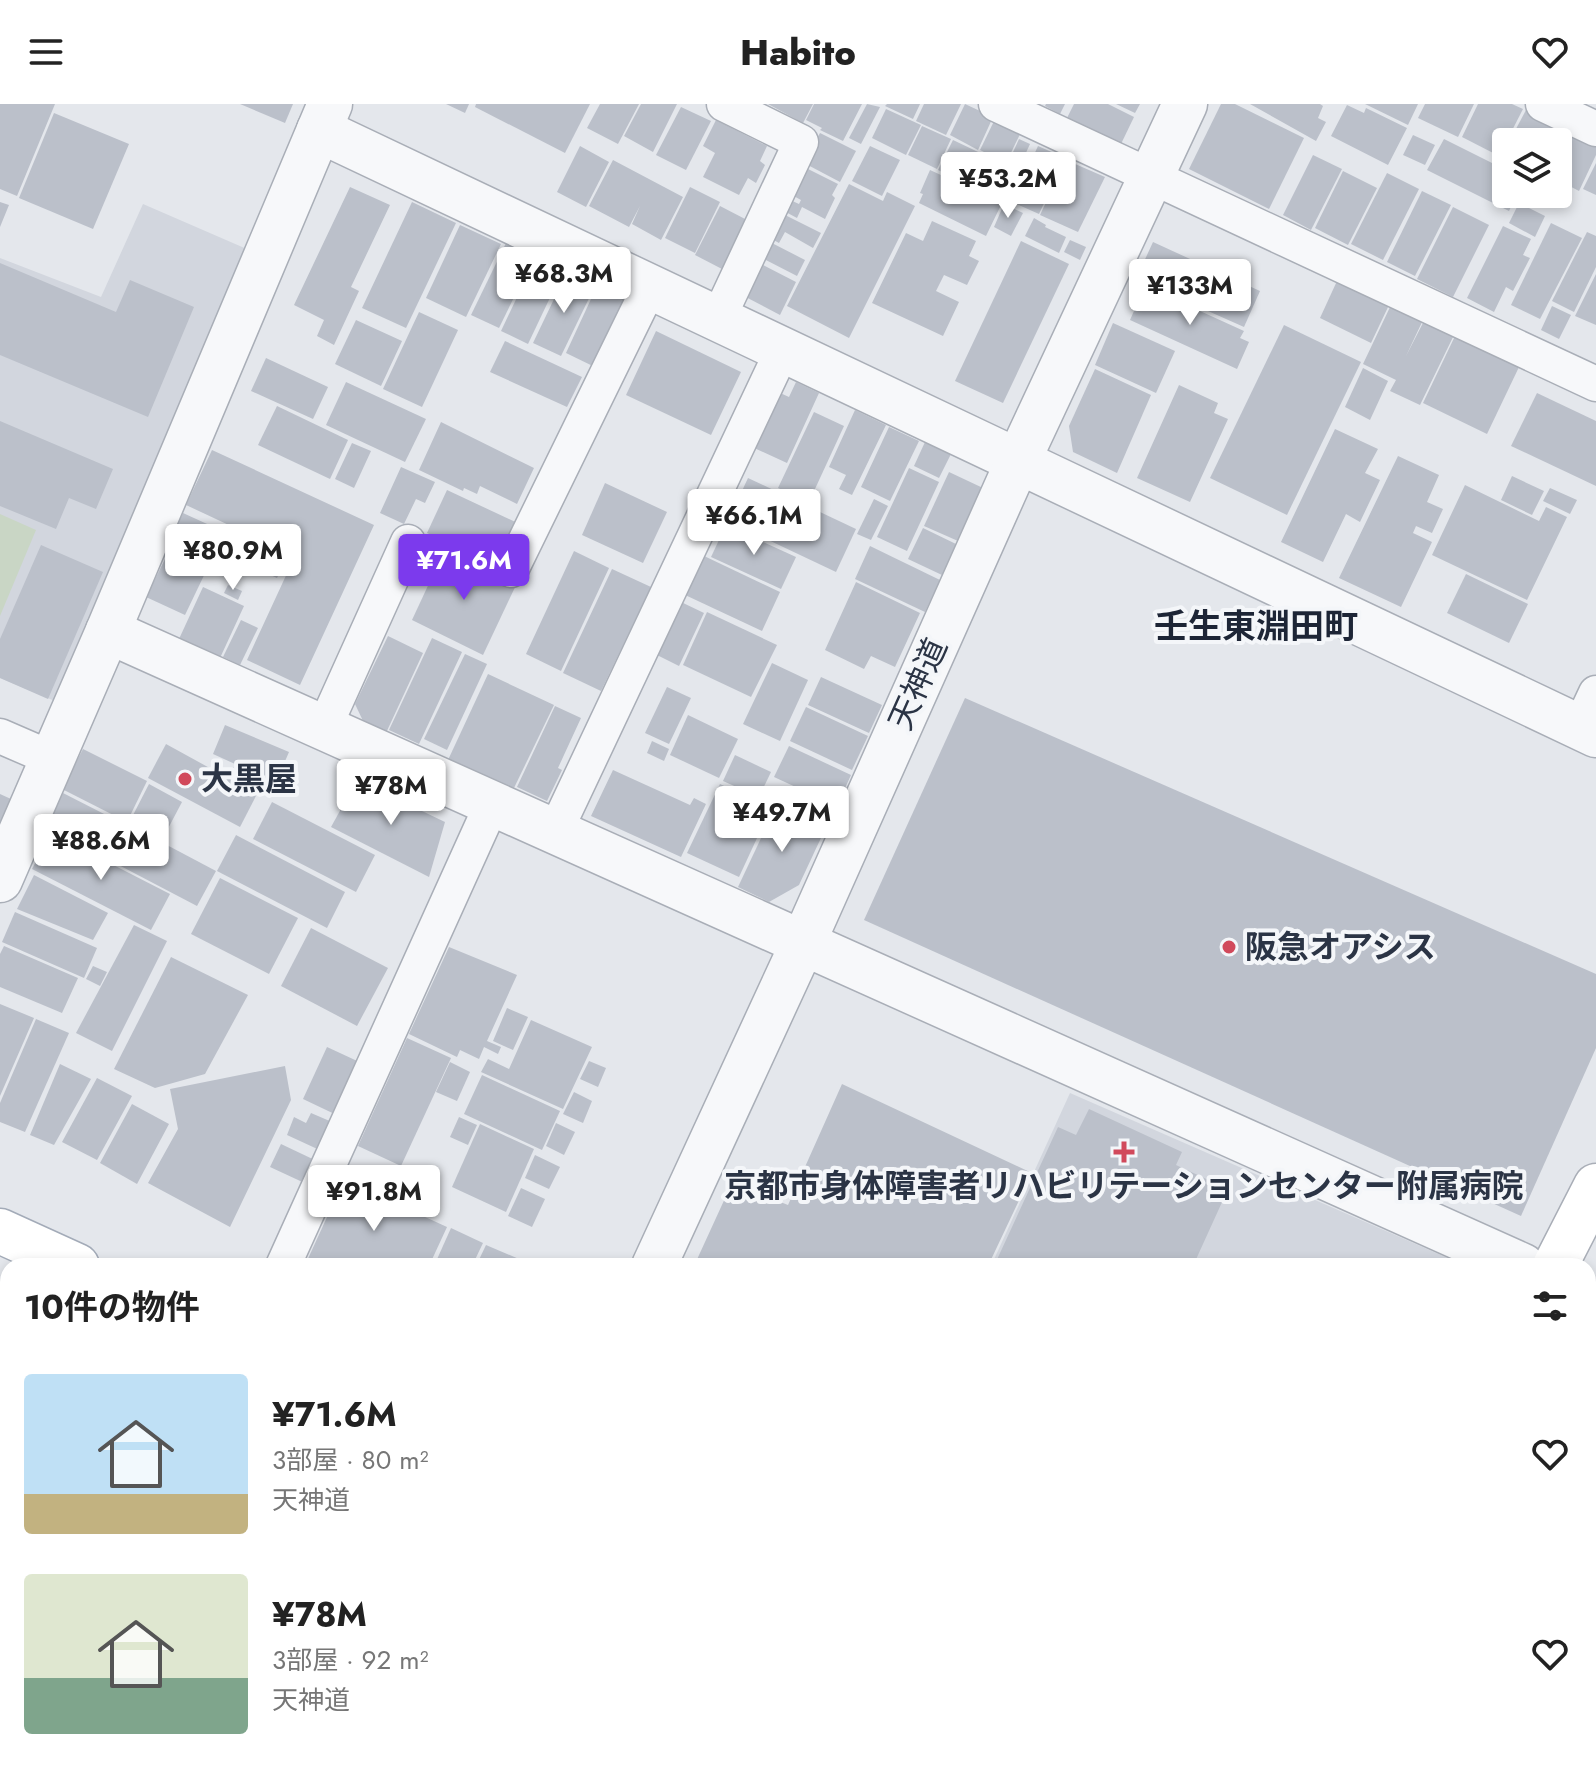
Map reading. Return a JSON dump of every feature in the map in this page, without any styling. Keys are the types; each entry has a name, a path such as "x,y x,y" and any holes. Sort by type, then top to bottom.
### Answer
{"main road":[{"path":"1560,1258 1593,1201"},
{"path":"0,1231 59,1258"}],"street":[{"name":"天神道","path":"658,1258 803,943 1018,461 1185,104"},
{"path":"0,880 324,117 718,319 1018,461 1591,718"},
{"path":"108,631 1505,1258"}],"lane":[{"path":"718,319 801,142 724,104"},
{"path":"996,104 1596,384"},
{"path":"1543,104 1596,129"},
{"path":"511,570 650,286"},
{"path":"555,832 783,349"},
{"path":"324,728 408,542"},
{"path":"0,736 53,759"},
{"path":"287,1258 492,804"}],"shaded area":[{"path":"143,204 256,253 74,709 0,678 0,258 101,297"},
{"name":"京都市身体障害者リハビリテーションセンター附属病院","path":"1070,1093 1448,1258 995,1258"}],"green space":[{"path":"0,514 36,530 0,616"}],"building":[{"path":"0,104 55,104 17,196 0,189"},
{"path":"240,104 293,104 285,123"},
{"path":"446,104 469,104 465,113"},
{"path":"476,104 590,104 565,153 475,107"},
{"path":"600,104 639,104 618,144 587,128"},
{"path":"641,104 677,104 653,152 624,136"},
{"path":"768,104 813,104 803,123"},
{"path":"814,104 862,104 843,141 806,120"},
{"path":"867,104 880,107 861,144 849,138"},
{"path":"920,104 913,119 885,106"},
{"path":"924,104 961,104 946,135 916,121"},
{"path":"965,104 993,117 978,150 950,135"},
{"path":"1046,104 1065,104 1060,114"},
{"path":"1074,104 1108,104 1134,117 1120,146 1066,120"},
{"path":"1116,104 1140,104 1135,113"},
{"path":"1221,104 1235,104 1304,138 1269,209 1189,169"},
{"path":"1250,104 1320,104 1323,106 1318,118 1326,122 1316,141"},
{"path":"1365,104 1418,104 1408,125"},
{"path":"1425,104 1474,104 1458,137 1418,118"},
{"path":"1478,104 1512,104 1523,109 1513,128 1492,128 1492,152 1462,137"},
{"path":"1347,105 1364,113 1366,108 1407,128 1388,165 1331,136"},
{"path":"681,107 711,121 686,170 656,155"},
{"path":"886,109 921,125 906,155 872,138"},
{"path":"1526,110 1561,127 1561,128 1516,128"},
{"path":"54,113 129,144 93,229 19,198"},
{"path":"996,117 1022,130 1006,163 980,150"},
{"path":"716,120 767,146 760,161 765,165 756,183 748,178 739,195 703,177 715,153 703,146"},
{"path":"922,126 951,139 937,169 908,155"},
{"path":"1572,132 1596,144 1596,155 1579,191 1572,187"},
{"path":"820,133 856,151 840,182 804,163"},
{"path":"1413,135 1435,145 1425,165 1403,155"},
{"path":"1019,139 1030,144 1019,168 1008,163"},
{"path":"1444,139 1492,163 1492,202 1427,170"},
{"path":"953,140 1018,171 1004,201 938,170"},
{"path":"580,146 609,162 586,207 557,192"},
{"path":"870,146 900,160 882,196 852,181"},
{"path":"1038,146 1065,158 1039,214 1012,202"},
{"path":"1313,155 1342,169 1311,230 1283,215"},
{"path":"613,160 683,197 661,240 632,224 640,206 629,227 589,206"},
{"path":"1066,160 1105,177 1078,232 1040,215"},
{"path":"1596,163 1596,195 1583,189"},
{"path":"804,167 838,184 825,219 802,207 797,218 782,210 788,199 799,204 801,200 790,194"},
{"path":"930,170 1002,203 986,236 919,203"},
{"path":"1343,171 1377,188 1348,245 1315,228"},
{"path":"1387,173 1419,189 1383,260 1351,244"},
{"path":"849,184 883,201 887,192 915,206 849,338 787,306"},
{"path":"350,187 390,205 351,287 359,291 334,345 317,336 324,320 294,305"},
{"path":"690,187 720,202 695,253 665,238"},
{"path":"1422,191 1451,205 1415,276 1387,262"},
{"path":"0,202 9,205 0,227"},
{"path":"412,202 456,223 406,328 362,308"},
{"path":"1004,204 1023,213 1011,236 994,227"},
{"path":"720,206 747,220 722,269 695,255"},
{"path":"1453,207 1489,225 1453,297 1417,279"},
{"path":"1516,208 1529,208 1545,216 1535,237 1509,223"},
{"path":"781,213 821,233 813,248 785,232 779,243 768,237"},
{"path":"1034,218 1066,237 1059,253 1025,236"},
{"path":"932,221 976,241 969,256 979,261 967,285 944,275 936,291 959,302 943,336 872,303 906,233 923,241"},
{"path":"1551,223 1582,238 1540,319 1511,305"},
{"path":"460,225 501,244 466,317 426,298"},
{"path":"1503,226 1531,239 1523,255 1530,258 1513,291 1506,287 1494,312 1467,298"},
{"path":"1587,232 1596,236 1596,267 1574,312 1552,301"},
{"path":"1070,240 1086,247 1080,260 1064,252"},
{"path":"507,241 535,254 499,328 471,315"},
{"path":"768,241 805,260 797,276 760,257"},
{"path":"1021,241 1069,264 1003,403 955,381"},
{"path":"1153,242 1260,291 1244,327 1136,279"},
{"path":"757,262 796,282 780,315 740,294"},
{"path":"0,263 116,312 130,280 194,307 148,417 0,355"},
{"path":"529,272 556,285 528,344 501,331"},
{"path":"566,274 594,288 561,356 533,343"},
{"path":"1596,274 1596,325 1575,316"},
{"path":"1337,281 1389,305 1371,343 1320,318"},
{"path":"597,286 635,303 603,371 566,353"},
{"path":"1145,286 1244,331 1240,338 1249,342 1237,369 1130,320"},
{"path":"1391,305 1423,320 1406,356 1424,321 1454,335 1420,405 1390,391 1396,380 1363,364"},
{"path":"1552,306 1571,315 1559,339 1541,330"},
{"path":"419,312 458,330 422,407 383,389"},
{"path":"356,320 402,341 381,386 335,364"},
{"path":"1113,323 1175,351 1156,393 1095,365"},
{"path":"1284,325 1361,362 1287,515 1210,478"},
{"path":"656,331 741,372 711,435 626,395"},
{"path":"1455,336 1519,367 1487,434 1423,403"},
{"path":"505,341 582,377 567,407 490,372"},
{"path":"266,358 328,387 313,419 251,391"},
{"path":"1363,368 1388,381 1370,420 1345,407"},
{"path":"1095,369 1151,395 1117,473 1073,452 1069,426"},
{"path":"346,382 426,419 405,462 326,425"},
{"path":"796,382 819,393 787,463 752,447 778,392 789,397"},
{"path":"1179,385 1218,403 1214,413 1228,419 1190,502 1137,478"},
{"path":"1537,393 1596,421 1596,486 1511,446"},
{"path":"277,406 348,440 330,479 258,445"},
{"path":"855,410 886,425 852,495 839,489 846,475 829,467"},
{"path":"814,412 844,426 809,502 778,488"},
{"path":"0,421 113,469 96,509 69,498 56,529 0,506"},
{"path":"441,422 534,468 517,504 480,486 477,494 464,488 463,491 419,470"},
{"path":"889,427 919,441 890,501 861,487"},
{"path":"1335,429 1378,449 1365,473 1380,480 1360,522 1346,514 1323,562 1281,542"},
{"path":"925,442 951,454 939,478 914,466"},
{"path":"352,443 371,451 354,488 335,479"},
{"path":"212,450 374,525 300,685 247,660 295,556 186,505"},
{"path":"1398,456 1439,475 1427,502 1443,509 1432,533 1416,526 1413,533 1432,542 1401,607 1339,578"},
{"path":"401,467 435,482 425,503 416,499 404,524 380,513"},
{"path":"909,468 939,482 907,551 877,537"},
{"path":"949,472 983,488 958,541 924,526"},
{"path":"1512,476 1544,491 1532,515 1501,500"},
{"path":"748,478 856,529 836,572 728,521"},
{"path":"605,483 667,512 643,563 582,535"},
{"path":"1465,485 1539,521 1546,507 1567,517 1527,600 1432,555"},
{"path":"1550,488 1577,500 1570,514 1543,501"},
{"path":"447,490 526,527 499,566 427,533"},
{"path":"874,499 888,506 871,540 857,534"},
{"path":"183,513 251,544 237,575 169,542"},
{"path":"726,525 796,557 781,589 711,557"},
{"path":"923,528 956,544 942,575 908,559"},
{"path":"41,545 103,572 48,699 0,678 0,639"},
{"path":"870,546 940,580 925,612 855,579"},
{"path":"170,549 208,567 185,615 146,597"},
{"path":"445,549 517,583 483,655 412,620"},
{"path":"574,551 609,568 561,671 526,654"},
{"path":"272,555 285,561 277,578 264,572"},
{"path":"702,555 780,592 762,631 683,594"},
{"path":"612,569 651,587 601,691 563,673"},
{"path":"1466,574 1528,604 1509,643 1447,613"},
{"path":"856,582 920,613 895,667 871,656 864,669 825,650"},
{"path":"228,585 242,591 238,600 224,593"},
{"path":"203,587 244,606 220,658 179,639"},
{"path":"679,601 704,613 679,666 655,654"},
{"path":"707,612 777,645 751,697 683,665"},
{"path":"241,620 258,628 240,665 223,657"},
{"path":"388,636 423,653 386,733 364,723 355,704"},
{"path":"432,638 462,652 419,744 389,730"},
{"path":"465,654 487,664 447,750 424,739"},
{"path":"772,663 808,680 780,741 743,724"},
{"path":"488,674 554,705 514,788 448,760"},
{"path":"821,677 882,705 869,733 808,705"},
{"path":"667,687 691,698 669,744 645,733"},
{"name":"阪急オアシス","path":"965,698 1596,974 1596,1048 1521,1216 864,920"},
{"path":"555,706 581,718 547,801 517,787"},
{"path":"806,707 868,736 852,770 790,741"},
{"path":"688,715 738,739 719,778 670,755"},
{"path":"225,725 289,752 274,787 233,769 235,764 213,754"},
{"path":"652,741 669,749 664,761 647,753"},
{"path":"166,744 257,794 240,827 148,778"},
{"path":"789,746 851,775 837,806 774,777"},
{"path":"83,749 147,781 127,822 62,789"},
{"path":"735,755 771,772 759,797 723,781"},
{"path":"613,770 690,805 694,798 706,804 681,857 591,816"},
{"path":"357,780 445,822 429,877 331,827"},
{"path":"149,784 182,802 163,838 130,821"},
{"path":"720,784 771,808 739,877 687,853"},
{"path":"63,793 110,817 93,849 47,825"},
{"path":"0,794 11,799 0,823"},
{"path":"272,802 375,855 356,892 253,839"},
{"path":"778,802 827,825 799,885 769,902 738,887"},
{"path":"131,826 216,871 197,906 113,862"},
{"path":"51,833 170,894 151,930 32,869"},
{"path":"236,835 345,892 327,928 217,871"},
{"path":"34,875 108,913 93,940 17,909"},
{"path":"220,878 298,918 269,974 191,934"},
{"path":"15,912 97,948 84,978 2,942"},
{"path":"134,925 167,941 112,1051 76,1033"},
{"path":"311,928 388,968 357,1026 281,986"},
{"path":"4,946 78,978 62,1013 0,987 0,954"},
{"path":"449,947 517,975 487,1041 501,1047 498,1054 484,1047 479,1059 460,1050 457,1057 409,1034"},
{"path":"171,957 248,995 205,1074 155,1088 114,1069"},
{"path":"93,966 107,972 100,986 86,979"},
{"path":"0,1004 34,1018 0,1096"},
{"path":"507,1008 528,1017 513,1050 493,1041"},
{"path":"36,1019 69,1033 25,1132 0,1122 0,1103"},
{"path":"531,1020 592,1047 563,1109 481,1072 488,1059 509,1069"},
{"path":"407,1038 451,1058 401,1166 358,1146"},
{"path":"327,1047 368,1066 345,1119 303,1099"},
{"path":"589,1061 606,1068 598,1087 580,1079"},
{"path":"450,1062 470,1072 457,1101 436,1092"},
{"path":"60,1064 91,1079 54,1145 30,1135"},
{"path":"285,1066 291,1100 230,1227 148,1183 178,1129 170,1089"},
{"path":"482,1075 560,1111 542,1150 464,1114"},
{"path":"97,1078 132,1096 97,1160 62,1142"},
{"path":"842,1084 1032,1173 992,1258 698,1258 732,1183 788,1205"},
{"path":"574,1092 592,1101 583,1123 563,1114"},
{"path":"132,1104 169,1124 137,1184 100,1163"},
{"path":"1089,1109 1182,1152 1176,1165 1228,1189 1197,1258 998,1258 1058,1127 1076,1135"},
{"path":"311,1113 339,1125 326,1153 287,1135 294,1117 306,1123"},
{"path":"459,1117 477,1125 468,1145 450,1137"},
{"path":"556,1123 575,1132 564,1155 546,1146"},
{"path":"480,1124 534,1149 506,1212 452,1187"},
{"path":"281,1144 321,1163 311,1186 270,1167"},
{"path":"535,1155 560,1167 549,1189 525,1178"},
{"path":"344,1180 447,1227 433,1258 308,1258"},
{"path":"521,1188 545,1199 532,1227 508,1216"},
{"path":"451,1228 483,1243 476,1258 438,1258"},
{"path":"486,1245 517,1258 480,1258"}],"place":[{"name":"大黒屋","path":"185,779"},
{"name":"阪急オアシス","path":"1229,947"},
{"name":"京都市身体障害者リハビリテーションセンター附属病院","path":"1124,1152"}],"district":[{"name":"壬生東淵田町","path":"1256,626"}]}
